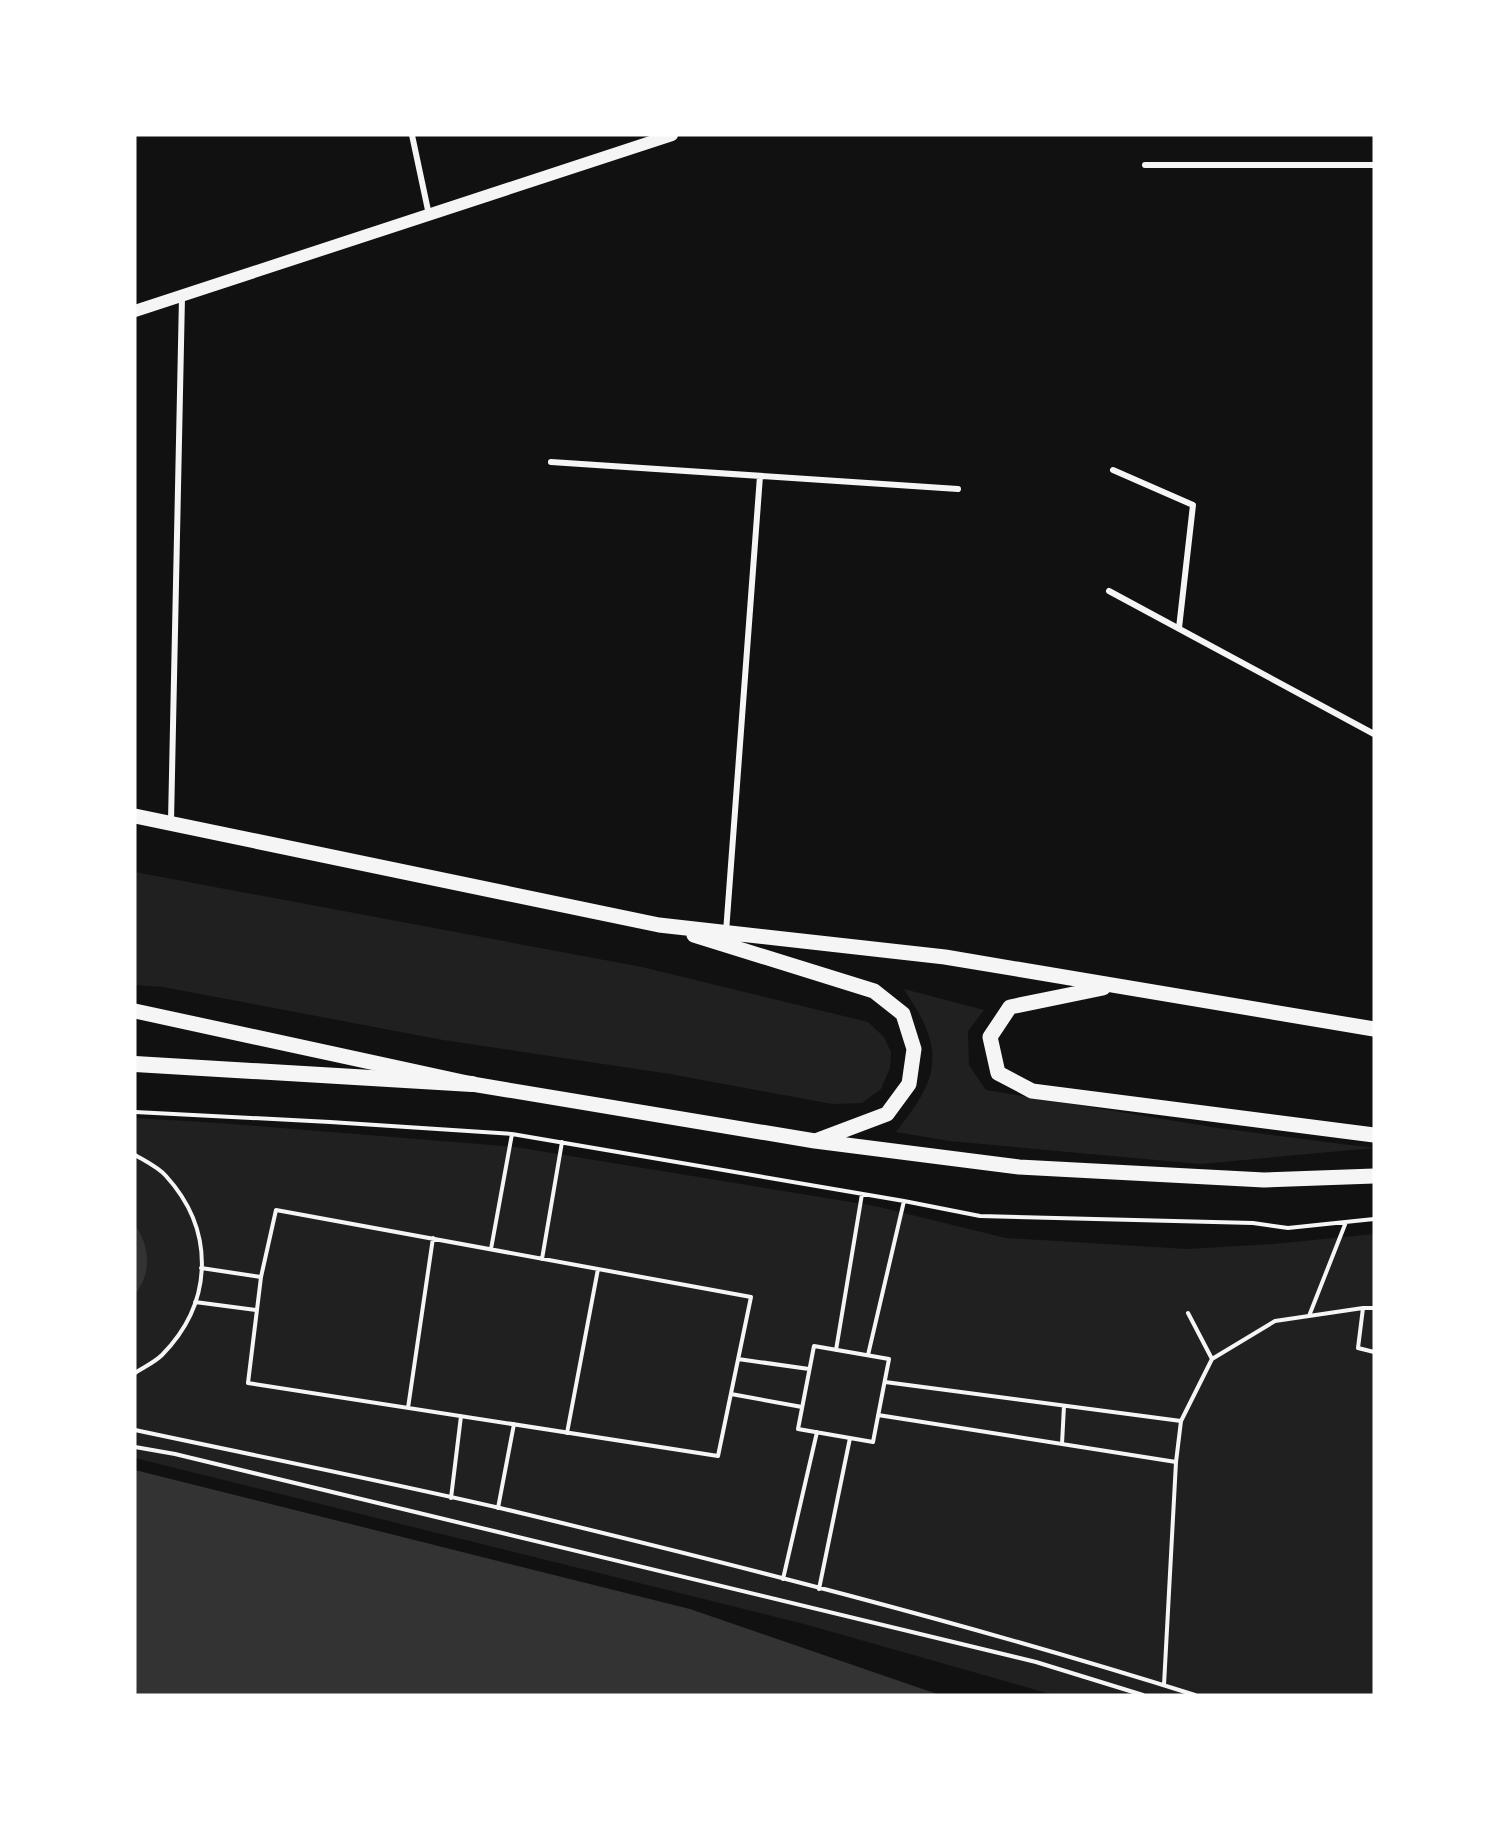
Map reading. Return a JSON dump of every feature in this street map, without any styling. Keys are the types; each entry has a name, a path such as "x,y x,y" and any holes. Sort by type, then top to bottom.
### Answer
{"highway":[{"path":"135,1064 472,1084"}],"main road":[{"path":"135,311 672,135"},
{"path":"135,816 659,925 874,991 903,1014 914,1049 909,1084 887,1114 815,1141"},
{"path":"659,925 945,957 1374,1029"},
{"path":"1112,986 1010,1007 990,1037 998,1073 1032,1090 1374,1135"},
{"path":"135,1011 472,1084 815,1141 1019,1167 1264,1180 1374,1176"}],"street":[{"path":"412,135 429,216"},
{"path":"1145,165 1374,165"},
{"path":"171,822 182,297"},
{"path":"551,462 958,489"},
{"path":"1113,470 1193,505 1179,628"},
{"path":"726,932 760,476"},
{"path":"1110,591 1374,734"}],"path":[{"path":"135,1112 512,1134 980,1216 1253,1223 1288,1228 1374,1219"},
{"path":"491,1250 512,1134"},
{"path":"542,1259 562,1142"},
{"path":"135,1155 164,1174 189,1207 202,1245 201,1286 187,1324 161,1356 135,1373"},
{"path":"836,1350 862,1194"},
{"path":"868,1355 904,1201"},
{"path":"276,1210 491,1250 751,1297 718,1456 248,1383 261,1277 276,1210"},
{"path":"1309,1316 1346,1222"},
{"path":"408,1408 433,1238"},
{"path":"201,1268 261,1277"},
{"path":"567,1433 598,1269"},
{"path":"195,1302 256,1310"},
{"path":"1363,1308 1358,1348 1374,1352"},
{"path":"1164,1685 1176,1462 1181,1422 1212,1359 1275,1321 1374,1308"},
{"path":"1188,1313 1212,1359"},
{"path":"814,1346 868,1355 889,1359 873,1442 798,1429 814,1346"},
{"path":"738,1359 809,1369"},
{"path":"885,1382 1181,1422"},
{"path":"731,1394 802,1407"},
{"path":"1062,1444 1064,1406"},
{"path":"878,1415 1176,1462"},
{"path":"451,1498 461,1416"},
{"path":"498,1508 514,1424"},
{"path":"135,1430 498,1508 783,1579 1074,1658 1195,1695"},
{"path":"783,1579 817,1432"},
{"path":"819,1589 850,1438"},
{"path":"135,1447 175,1454 1025,1659 1143,1695"}],"shaded area":[{"path":"135,872 642,967 868,1022 884,1037 891,1052 890,1068 881,1089 862,1103 832,1104 670,1074 443,1040 163,987 135,985"},
{"path":"904,989 984,1010 968,1031 969,1065 986,1090 1218,1128 1374,1148 1200,1164 949,1141 896,1132 921,1096 931,1070 932,1056 931,1042 925,1026"},
{"path":"135,1118 515,1147 875,1206 1006,1238 1187,1249 1273,1244 1374,1234 1374,1695 1054,1695 804,1624 135,1458"},
{"path":"135,1225 144,1241 147,1260 144,1278 135,1294"},
{"path":"135,1470 690,1609 940,1695 135,1695"}]}
